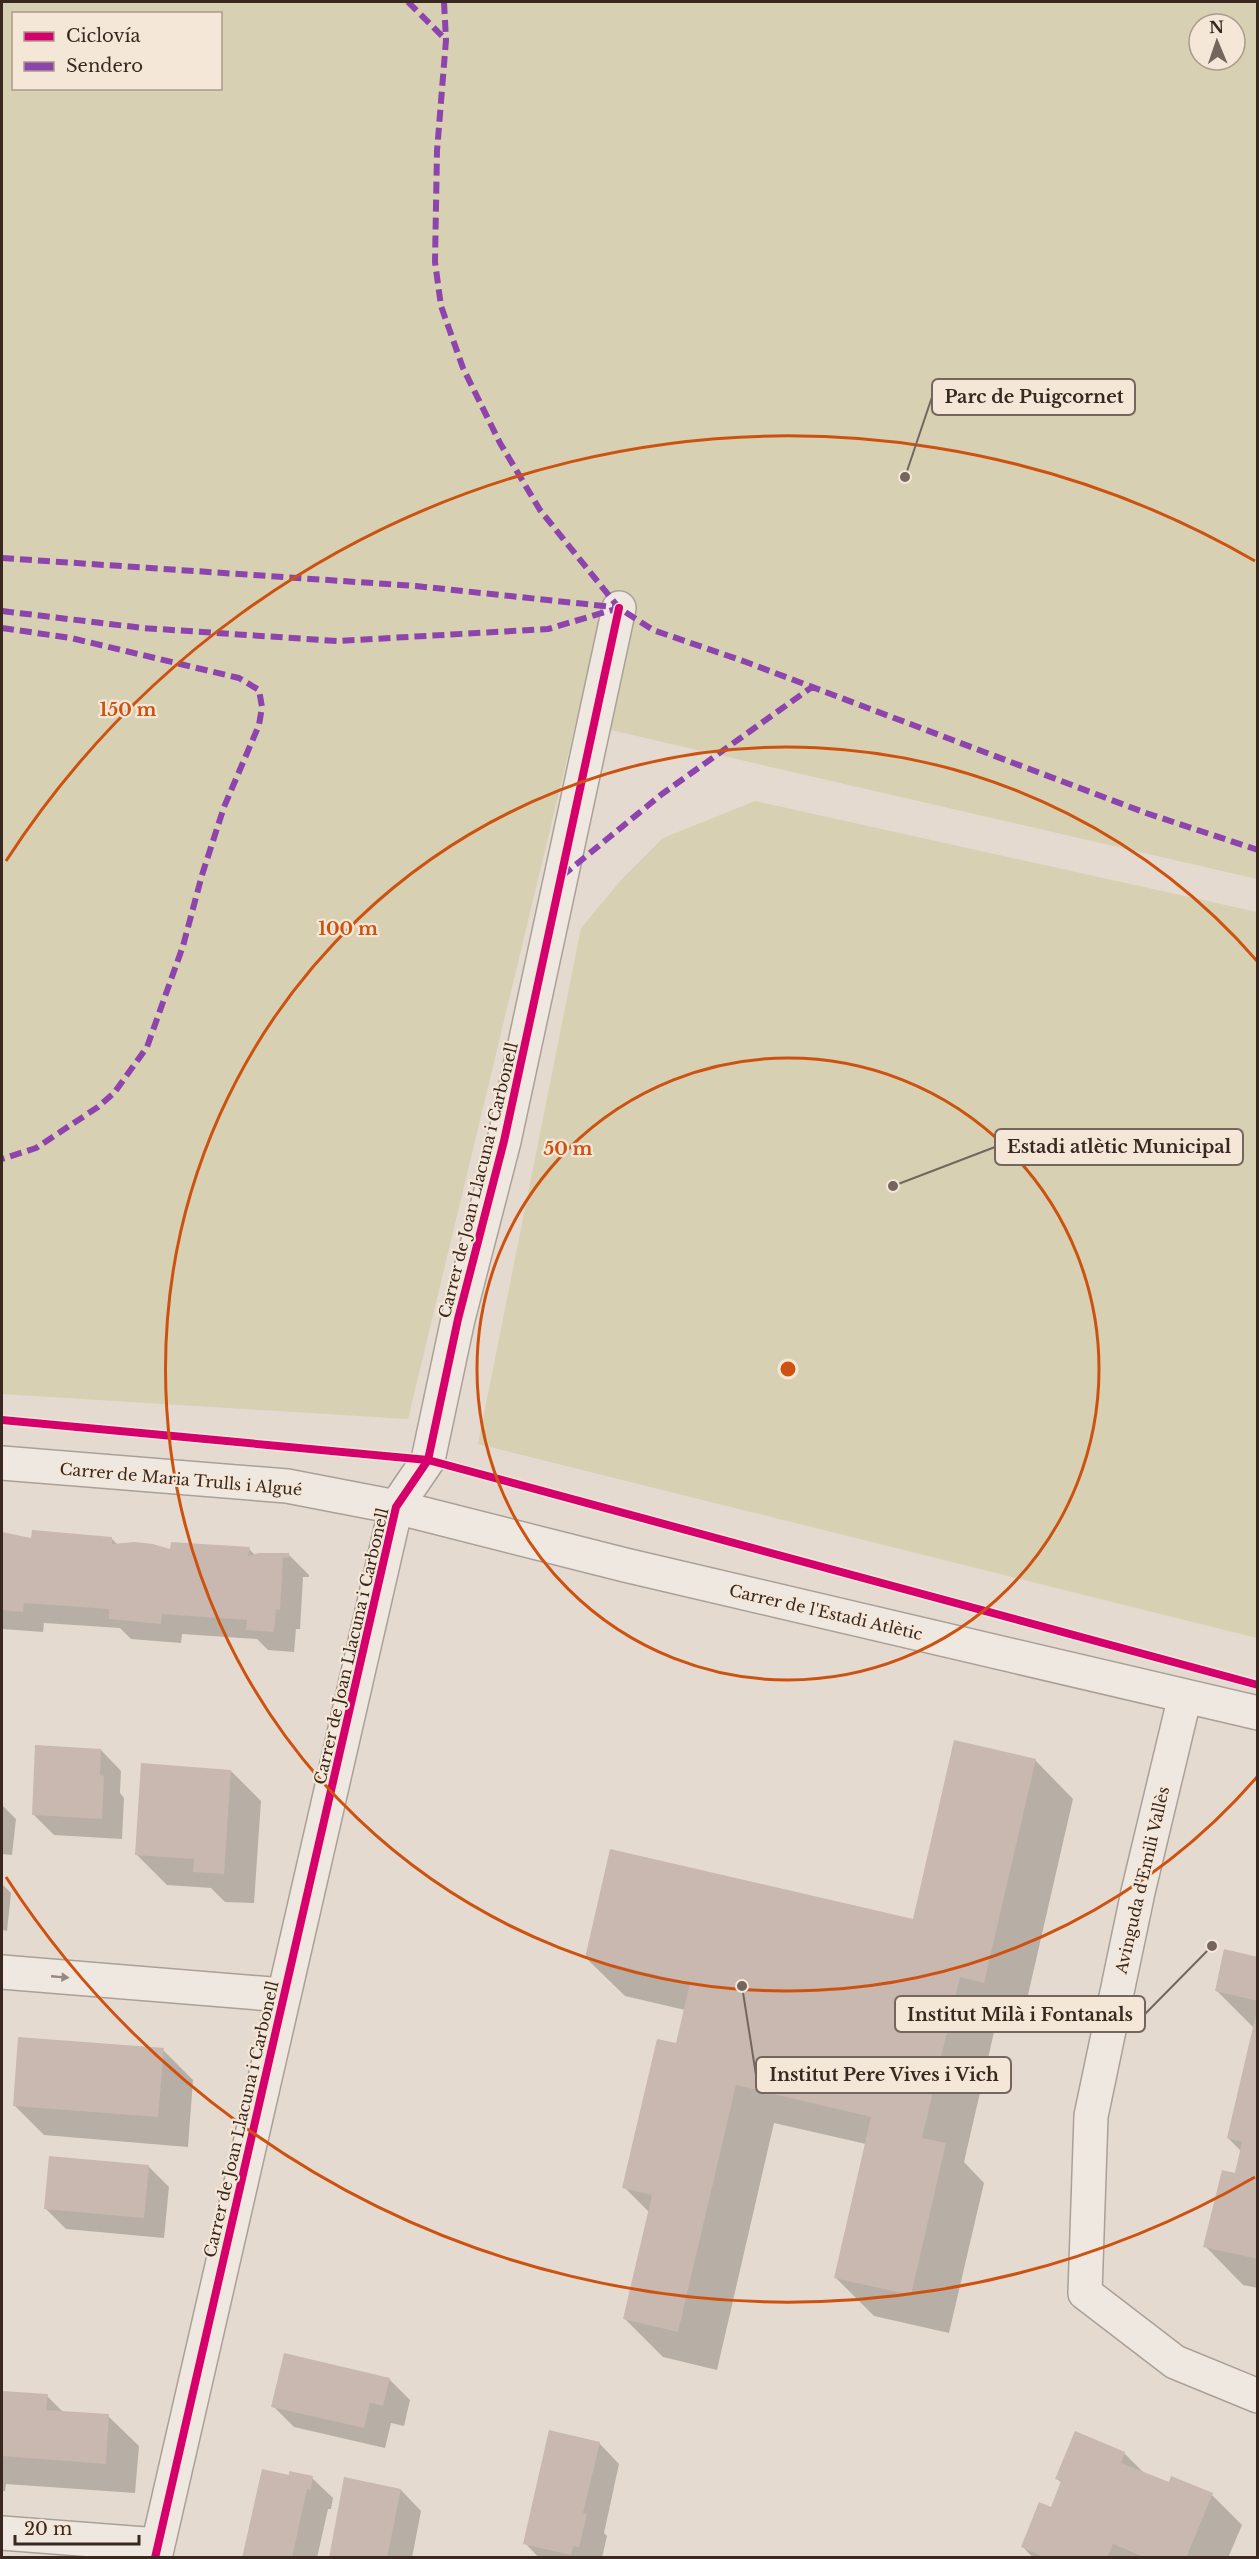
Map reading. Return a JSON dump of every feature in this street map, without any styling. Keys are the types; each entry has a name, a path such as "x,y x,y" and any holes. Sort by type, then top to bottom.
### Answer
{"street":[{"name":"Carrer de Joan Llacuna i Carbonell","path":"157,2551 396,1507 428,1460 458,1319 504,1141 619,608"},
{"name":"Carrer de Maria Trulls i Algué","path":"2,1463 287,1486 396,1507"},
{"name":"Carrer de l'Estadi Atlètic","path":"396,1507 625,1564 1257,1713"},
{"name":"Avinguda d'Emili Vallès","path":"1185,1696 1138,1892 1091,2116 1085,2293 1175,2362 1257,2396"},
{"path":"2,1972 283,1995"},
{"path":"2,2533 157,2551"}],"shaded area":[{"path":"2,2 1257,2 1257,879 576,722 408,1419 2,1394"},
{"path":"755,801 1257,912 1257,1638 478,1444 581,928 622,879 663,838"}],"building":[{"path":"32,1530 112,1537 112,1544 134,1542 170,1549 171,1542 250,1547 248,1556 259,1553 289,1553 289,1558 283,1557 280,1610 276,1609 274,1632 246,1630 247,1620 162,1614 161,1624 109,1619 109,1609 24,1603 23,1612 2,1610 2,1532 31,1538"},
{"path":"954,1740 1036,1759 984,1983 960,1977 922,2138 946,2143 911,2295 834,2278 871,2117 736,2085 678,2332 623,2319 652,2195 622,2188 657,2039 676,2043 690,1983 585,1958 610,1849 913,1919"},
{"path":"35,1745 101,1749 100,1775 104,1776 102,1819 32,1815"},
{"path":"141,1763 231,1770 224,1874 193,1872 194,1859 135,1855"},
{"path":"1224,1949 1258,1957 1258,2001 1215,1991"},
{"path":"1257,2010 1258,2259 1203,2247 1222,2170 1235,2173 1242,2142 1227,2138"},
{"path":"18,2037 164,2048 158,2117 13,2106"},
{"path":"49,2156 149,2165 144,2218 44,2209"},
{"path":"284,2353 390,2378 383,2406 370,2403 364,2428 271,2407"},
{"path":"2,2391 48,2394 46,2410 109,2414 106,2464 2,2456"},
{"path":"549,2430 600,2442 583,2513 587,2514 579,2547 573,2546 571,2555 523,2544"},
{"path":"1075,2431 1125,2452 1121,2463 1169,2482 1171,2476 1213,2493 1186,2558 1146,2558 1113,2544 1107,2558 1046,2558 1021,2547 1039,2502 1051,2507 1061,2481 1055,2479"},
{"path":"262,2469 289,2475 289,2471 313,2476 311,2490 307,2489 292,2558 242,2558"},
{"path":"344,2477 401,2489 387,2558 329,2558"}],"marked path":[{"path":"408,2 446,40"},
{"path":"444,2 446,40 437,151 435,262 441,306 463,368 500,443 540,510 619,608 653,630 746,662 1146,813 1258,850"},
{"path":"2,558 416,586 613,607"},
{"path":"2,611 143,628 337,641 548,629 619,608"},
{"path":"2,628 71,638 239,678 259,690 262,707 259,725 224,807 202,875 183,946 147,1047 114,1093 98,1107 36,1148 2,1159"},
{"path":"562,876 662,794 812,687"}],"cycle path":[{"path":"155,2558 396,1507 428,1460 458,1319 504,1141 619,608"},
{"path":"2,1420 428,1460 1258,1685"}],"place":[{"name":"Parc de Puigcornet","path":"905,477"},
{"name":"Estadi atlètic Municipal","path":"893,1186"},
{"name":"Institut Milà i Fontanals","path":"1212,1946"},
{"name":"Institut Pere Vives i Vich","path":"742,1986"}]}
